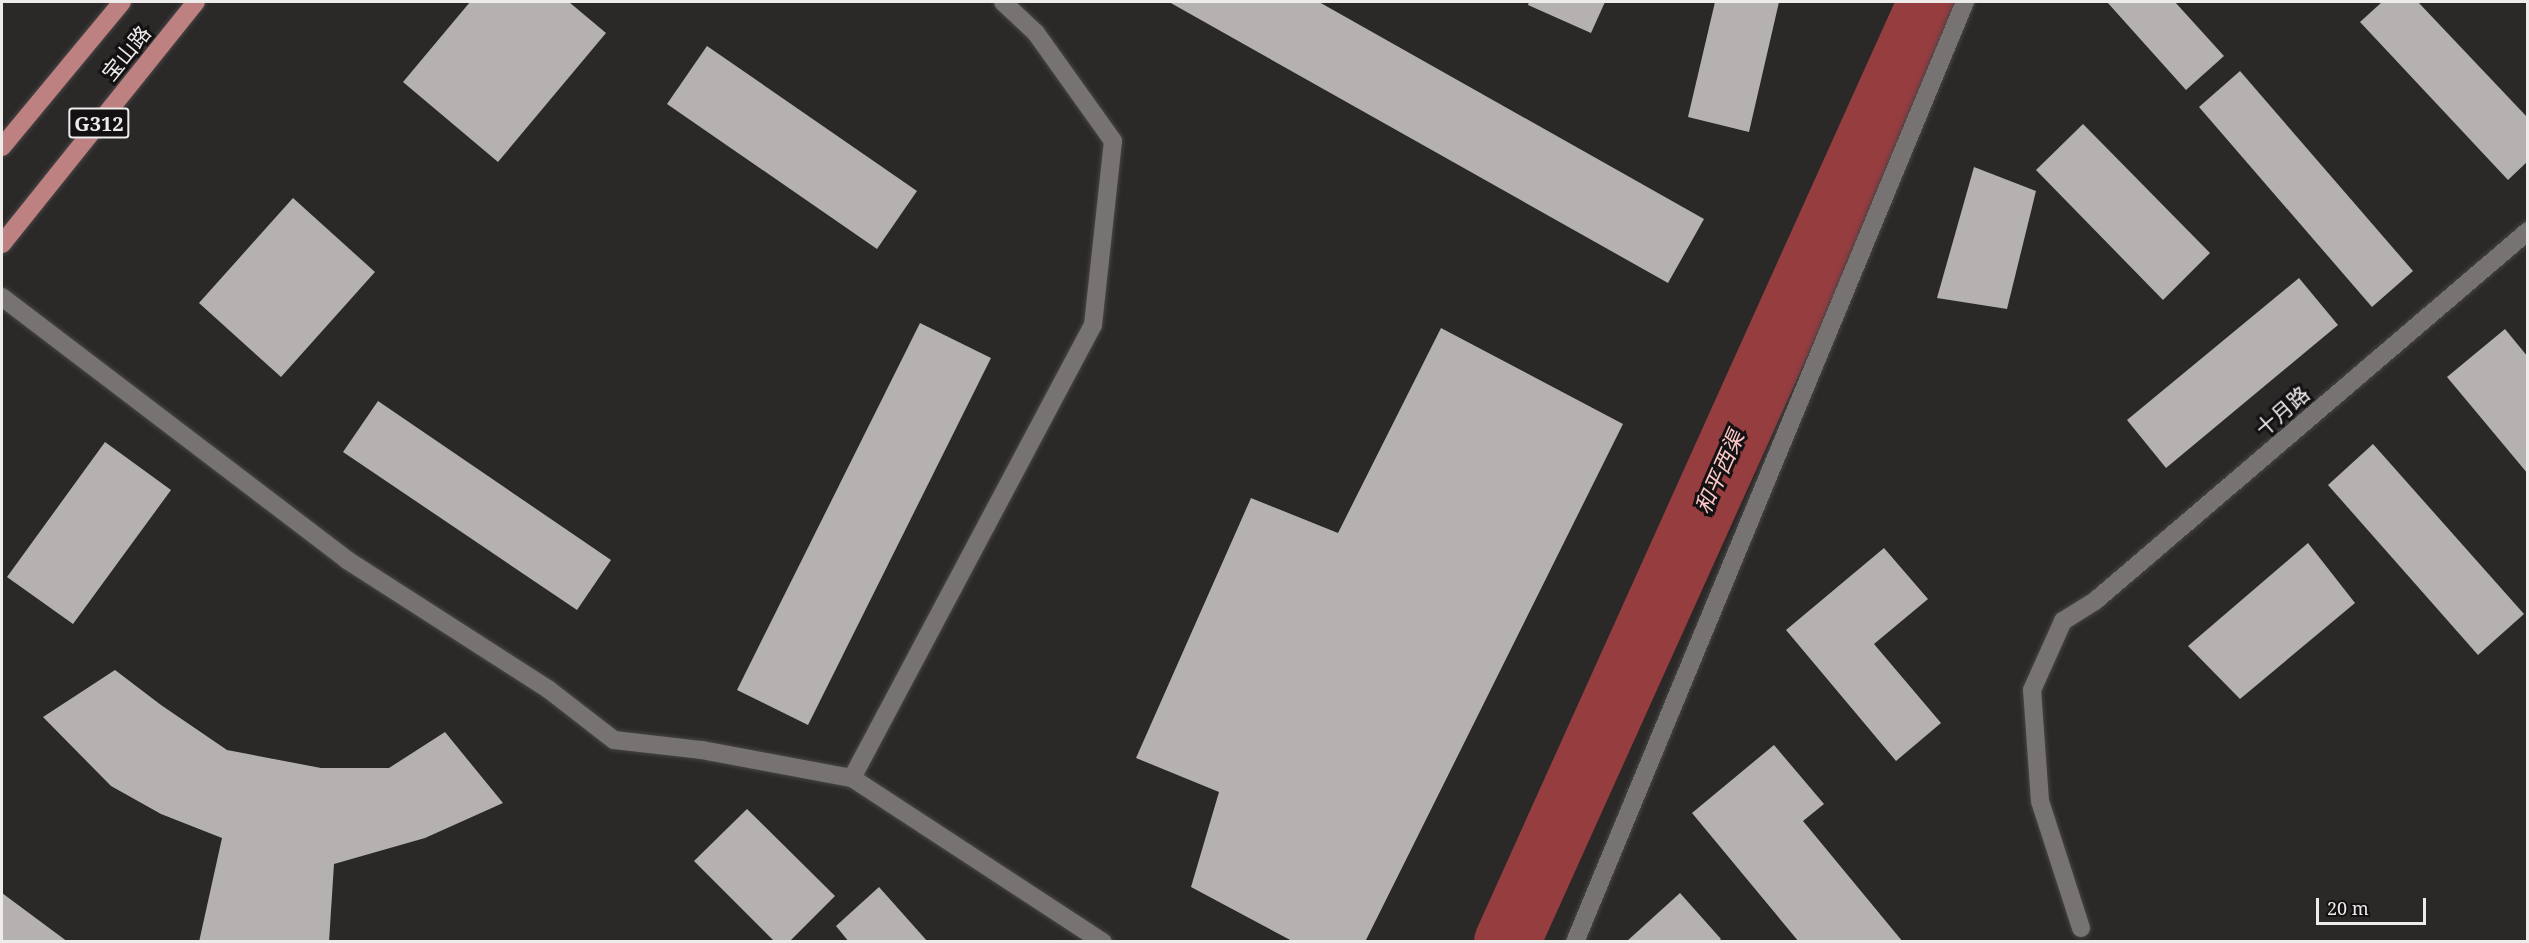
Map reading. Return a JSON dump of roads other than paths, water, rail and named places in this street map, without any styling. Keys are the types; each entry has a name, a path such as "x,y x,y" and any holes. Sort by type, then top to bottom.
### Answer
{"main road":[{"name":"宝山路","path":"2,147 122,2"},
{"name":"宝山路","path":"2,244 196,2"}],"street":[{"path":"852,778 1093,325 1113,141 1036,33 1003,2"},
{"path":"1575,942 1965,2"},
{"name":"十月路","path":"2081,928 2040,801 2032,690 2063,621 2095,601 2528,231"},
{"path":"2,297 115,380 347,560 548,689 614,740 702,750 852,778 1103,942"}],"waterway":[{"name":"和平西渠","path":"1507,942 1931,2"}]}
